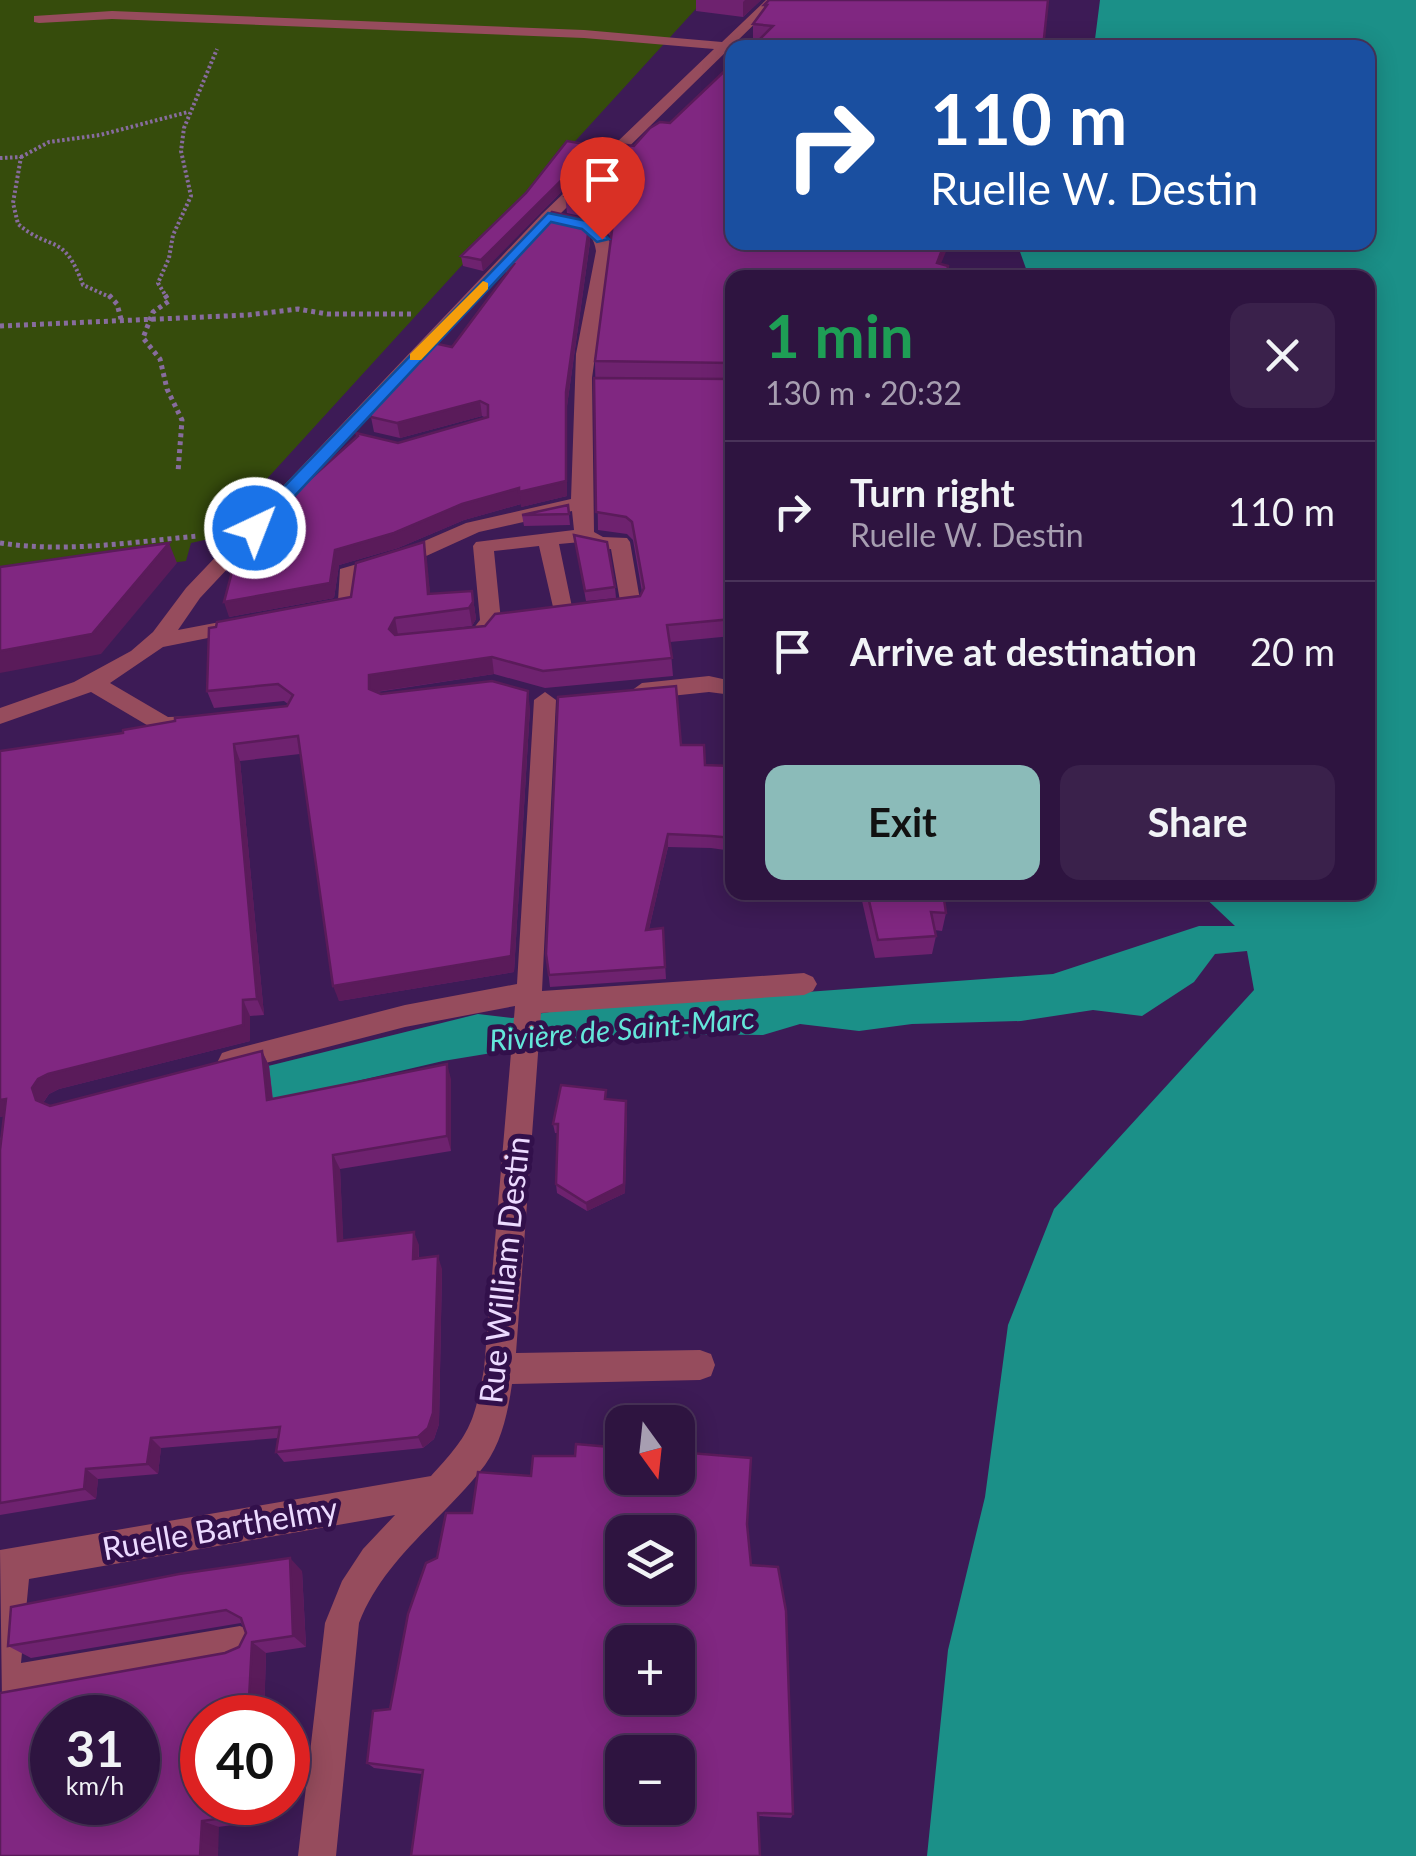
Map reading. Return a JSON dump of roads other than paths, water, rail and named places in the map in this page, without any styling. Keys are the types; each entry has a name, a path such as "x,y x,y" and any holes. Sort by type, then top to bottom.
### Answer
{"street":[{"path":"730,40 773,0"},
{"path":"39,19 112,15 584,34 723,46"},
{"path":"0,716 92,683 128,665 158,641 193,593 352,436 451,320 548,217 723,46"},
{"path":"548,217 586,225 602,239 591,387 580,422 584,535"},
{"path":"310,612 348,606 347,574 406,558 473,527 581,502"},
{"path":"444,640 480,635 491,621 483,546 584,535 600,544 620,542 631,606 563,615 548,539"},
{"path":"158,641 272,620"},
{"path":"92,683 165,725 221,719"},
{"path":"618,693 708,684 725,687"},
{"name":"Rue William Destin","path":"316,1856 342,1623 354,1594 375,1561 476,1451 491,1418 499,1369 526,1052 546,698"},
{"path":"213,1066 405,1016 527,1002 804,984"},
{"path":"499,1369 700,1365"},
{"name":"Ruelle Barthelmy","path":"7,1566 439,1490"},
{"path":"7,1566 2,1684 240,1643"}],"water":[{"name":"Rivière de Saint-Marc","path":"1100,0 1416,0 1416,1856 927,1856 948,1650 985,1497 1008,1325 1054,1209 1254,990 1247,951 1215,954 1194,982 1142,1016 1093,1010 1021,1021 912,1024 859,1031 800,1024 763,1035 674,1034 547,1044 443,1061 0,1164 0,1138 34,1124 478,1014 512,1018 562,1010 1053,974 1199,926 1235,926 1207,900 1375,900 1375,270 1026,270 1019,250 1375,250 1375,40 1095,40"}]}
